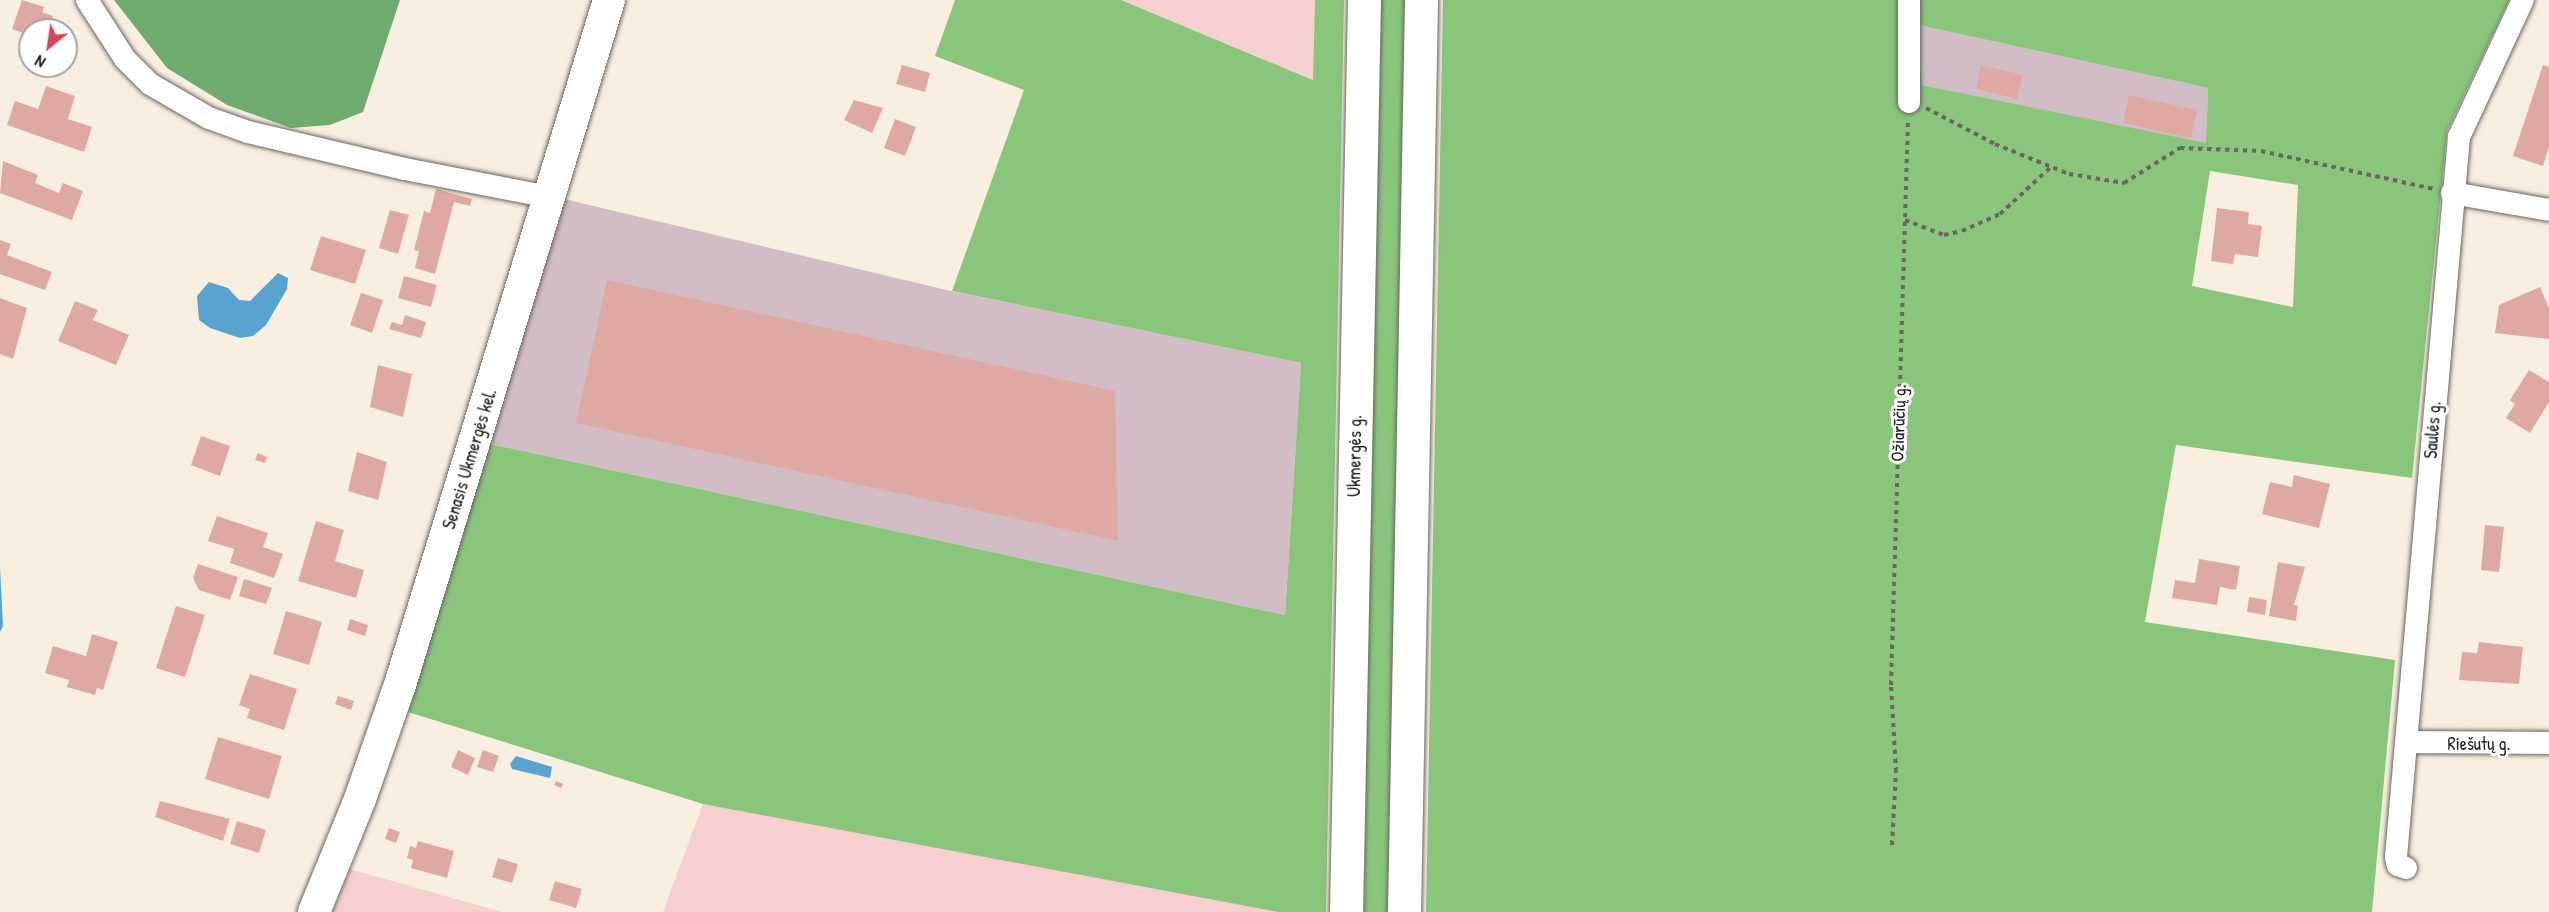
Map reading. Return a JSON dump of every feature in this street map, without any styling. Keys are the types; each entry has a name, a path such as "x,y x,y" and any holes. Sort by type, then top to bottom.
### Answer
{"highway":[{"name":"Ukmergės g.","path":"1346,912 1364,0"},
{"path":"1404,912 1421,0"}],"main road":[{"name":"Senasis Ukmergės kel.","path":"314,912 360,799 400,685 609,0"}],"street":[{"path":"87,0 125,59 150,84 209,118 248,132 405,169 549,197"},
{"path":"1908,102 1909,0"},
{"name":"Saulės g.","path":"2406,868 2397,865 2396,857 2409,742 2452,193 2459,137 2523,0"},
{"path":"2452,193 2549,210"},
{"name":"Riešutų g.","path":"2409,742 2549,743"}],"path":[{"path":"1908,102 1944,114 1995,144 2069,174 2124,183 2180,148 2261,151 2452,193"},
{"name":"Ožiarūčių g.","path":"1892,845 1896,772 1892,685 1908,102"},
{"path":"1905,220 1944,235 1962,231 2000,214 2052,166"}],"shaded area":[{"path":"1121,0 1315,0 1314,80"},
{"path":"1918,25 2208,88 2206,144 1922,85"},
{"path":"564,199 951,291 1301,363 1285,615 490,444"},
{"path":"703,804 1279,909 1278,912 663,912"},
{"path":"350,869 502,912 332,912"}],"green space":[{"path":"114,0 400,0 363,112 330,125 291,128 227,105 167,68"},
{"path":"955,0 1121,0 1313,80 1315,0 1344,0 1326,912 1278,912 703,804 408,712 490,444 1285,615 1301,363 952,291 1024,90 935,56"},
{"path":"1377,0 1406,0 1390,912 1364,912"},
{"path":"1443,0 2509,0 2447,131 2412,478 2176,445 2145,622 2395,660 2372,912 1426,912","holes":["1918,25 2208,88 2206,143 1922,85","2210,171 2298,185 2293,307 2192,286"]}],"water":[{"path":"278,273 288,278 287,289 266,325 253,336 240,338 210,328 199,320 197,296 209,282 228,288 239,300 250,301"},
{"path":"0,567 3,626 0,632"},
{"path":"516,756 552,767 550,778 512,769 510,764"}],"building":[{"path":"22,0 44,7 42,12 53,16 52,18 18,18 18,31 12,29"},
{"path":"902,65 930,73 925,92 896,84"},
{"path":"1981,65 2023,75 2017,99 1976,89"},
{"path":"2543,65 2549,67 2549,147 2543,166 2513,156"},
{"path":"46,86 75,96 68,119 92,127 84,152 7,125 15,101 38,109"},
{"path":"2129,95 2197,110 2191,138 2123,123"},
{"path":"854,100 883,108 872,133 844,120"},
{"path":"895,119 916,127 905,156 884,148"},
{"path":"3,161 38,175 35,183 59,193 63,183 83,191 72,220 0,193"},
{"path":"436,189 472,199 470,206 454,202 435,274 415,268 419,251 414,250 424,211 430,213"},
{"path":"2217,208 2249,212 2248,224 2262,226 2258,257 2235,254 2233,264 2211,261"},
{"path":"390,210 409,215 398,254 379,248"},
{"path":"321,236 366,250 355,284 310,270"},
{"path":"0,240 11,244 7,255 52,272 45,290 0,274"},
{"path":"404,276 437,285 431,307 398,298"},
{"path":"607,280 1115,391 1118,541 576,423"},
{"path":"2540,287 2549,308 2549,339 2495,333 2499,305"},
{"path":"361,293 383,300 372,333 350,325"},
{"path":"0,298 27,308 13,359 0,354"},
{"path":"75,301 98,310 93,320 129,335 116,365 58,341"},
{"path":"405,315 426,322 421,338 389,329 392,322 402,325"},
{"path":"378,365 412,374 403,417 370,407"},
{"path":"2529,370 2549,382 2549,402 2530,433 2506,418 2515,404 2510,400"},
{"path":"201,436 230,446 220,476 191,465"},
{"path":"357,452 387,462 378,500 348,491"},
{"path":"258,453 267,457 265,463 255,460"},
{"path":"2294,475 2330,484 2319,528 2262,514 2270,482 2292,487"},
{"path":"217,516 268,533 263,547 283,554 274,578 230,563 234,549 208,541"},
{"path":"316,521 344,530 335,561 364,570 356,598 298,581"},
{"path":"2485,525 2504,527 2499,572 2481,570"},
{"path":"2199,559 2240,566 2236,590 2220,587 2217,605 2172,598 2175,580 2195,583"},
{"path":"2278,562 2305,567 2294,605 2298,606 2296,621 2269,616"},
{"path":"198,564 238,577 230,600 199,590 193,578"},
{"path":"244,579 272,588 266,604 239,596"},
{"path":"2249,597 2267,600 2265,615 2247,612"},
{"path":"176,606 205,615 185,677 156,668"},
{"path":"286,611 322,622 309,665 273,654"},
{"path":"350,619 368,625 365,636 347,630"},
{"path":"92,634 118,642 103,690 97,688 95,695 67,687 69,680 45,673 53,646 86,656"},
{"path":"2479,642 2523,647 2519,684 2459,680 2462,652 2477,653"},
{"path":"250,674 297,689 284,730 247,718 250,709 239,705"},
{"path":"338,696 354,701 351,710 335,704"},
{"path":"218,737 282,756 269,799 205,779"},
{"path":"458,750 475,758 468,775 451,767"},
{"path":"483,750 499,756 493,772 477,767"},
{"path":"556,781 563,784 561,788 554,785"},
{"path":"160,801 230,819 223,841 155,817"},
{"path":"237,821 266,830 259,853 230,844"},
{"path":"389,828 400,832 396,843 385,839"},
{"path":"418,841 454,851 447,878 411,868 413,860 407,858 410,846 416,848"},
{"path":"498,858 518,864 512,883 492,877"},
{"path":"555,881 582,889 576,908 549,900"}]}
